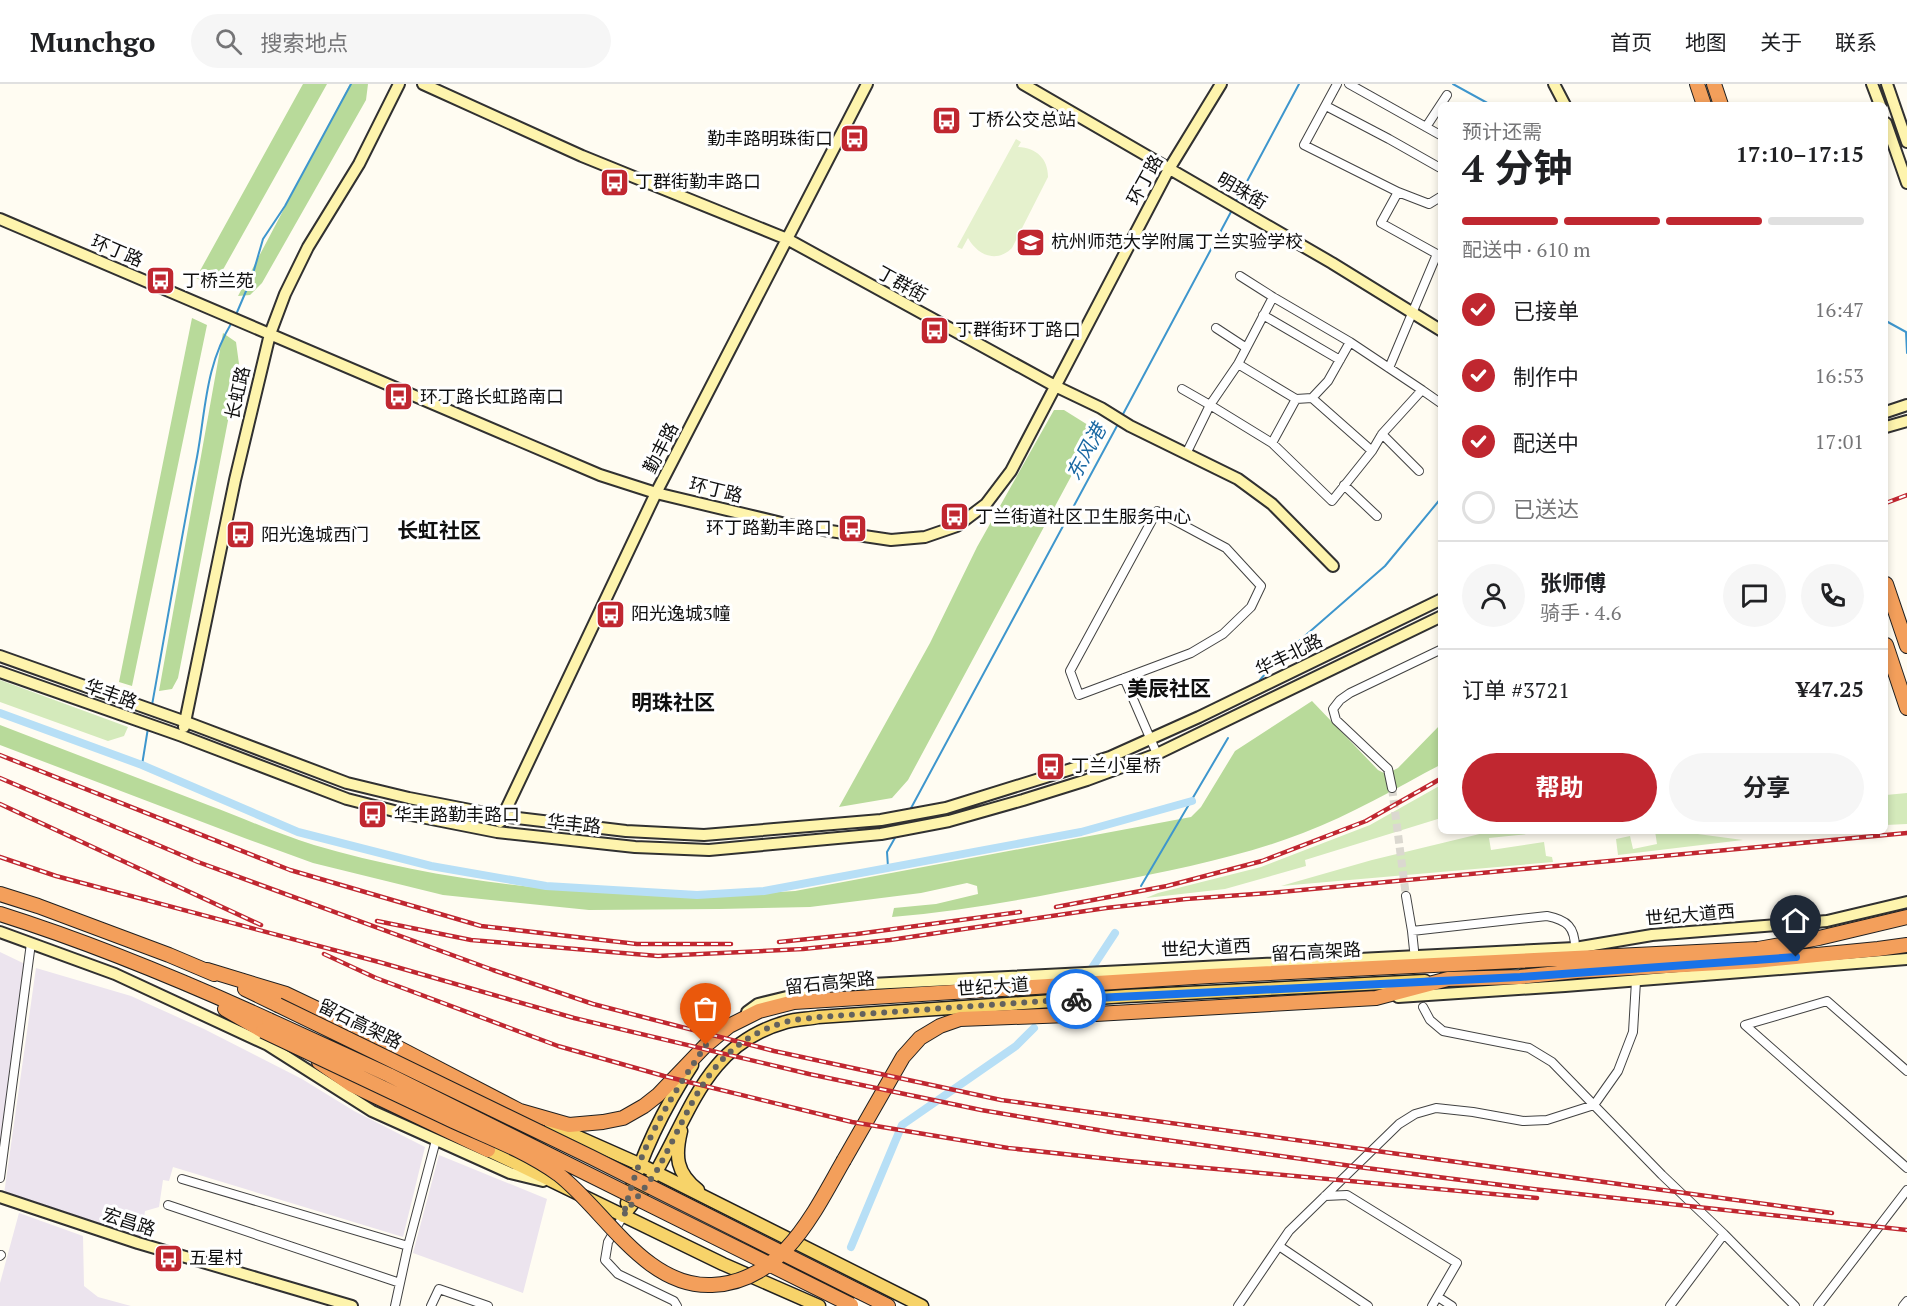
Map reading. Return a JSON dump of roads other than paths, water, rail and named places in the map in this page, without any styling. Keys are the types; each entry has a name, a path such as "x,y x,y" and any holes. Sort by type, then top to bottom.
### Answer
{"highway":[{"path":"1696,84 1703,102"},
{"path":"1714,84 1720,102"},
{"path":"1888,590 1907,646"},
{"path":"1888,651 1907,708"},
{"name":"留石高架路","path":"0,894 38,906 207,970 286,994 391,1044 520,1111 569,1125 623,1118 658,1095 706,1045 729,1026 772,1007 794,1002 1257,974 1641,953 1758,949 1819,938 1907,917"},
{"name":"留石高架路","path":"0,914 115,955 174,979 266,1026 399,1080 852,1306"},
{"path":"1575,948 1819,938"},
{"path":"295,1046 533,1158 577,1190 634,1251 652,1265 685,1281 714,1285 742,1278 761,1269 775,1260 794,1241 812,1215 903,1057 920,1038 940,1026 960,1019 1376,998 1448,979 1520,977 1577,971 1755,961 1907,945"},
{"name":"留石高架路","path":"207,970 591,1157 888,1306"},
{"path":"266,1026 352,1085 488,1150"}],"main road":[{"name":"长虹路","path":"182,736 235,480 270,334 285,294 308,248 359,164 399,84"},
{"name":"丁群街","path":"423,84 582,156 787,239 1054,386 1238,479 1272,504 1333,566"},
{"name":"勤丰路","path":"497,832 501,816 656,492 867,84"},
{"name":"明珠街","path":"1023,84 1222,198 1438,329"},
{"name":"环丁路","path":"0,219 600,475 656,492 790,525 891,540 925,537 957,526 986,504 1011,471 1169,169 1221,84"},
{"path":"1554,84 1563,102"},
{"path":"1872,84 1879,102"},
{"path":"1887,84 1907,142"},
{"path":"1888,129 1907,183"},
{"path":"1888,411 1907,405"},
{"path":"1888,426 1907,421"},
{"name":"华丰北路","path":"1150,739 1438,601"},
{"name":"华丰北路","path":"1157,754 1438,618"},
{"name":"华丰路","path":"0,656 186,722 346,783 501,816 626,831 704,835 881,820 946,808 1110,757 1150,739"},
{"name":"华丰路","path":"0,672 182,736 347,799 406,814 497,832 635,848 709,850 881,834 909,829 1023,800 1087,780 1157,754"},
{"name":"世纪大道西","path":"729,1026 758,1004 832,986 1575,948 1652,935 1827,921 1907,902"},
{"path":"0,932 115,974 268,1045 372,1111 510,1173 553,1183"},
{"path":"1376,998 1636,981 1907,959"},
{"name":"世纪大道","path":"687,1110 708,1075 734,1048 760,1031 788,1022 818,1017 1126,996 1448,979"},
{"path":"1291,988 1336,1000"},
{"path":"623,1216 639,1164 671,1098 706,1045"},
{"path":"623,1216 655,1173 687,1110"},
{"path":"687,1110 677,1149 677,1160 682,1173 692,1185 718,1204"},
{"path":"520,1111 639,1164 922,1306"},
{"path":"488,1150 723,1264 819,1306"},
{"name":"宏昌路","path":"0,1197 147,1246 352,1306"}],"street":[{"path":"1338,84 1304,145 1398,192 1429,204 1438,198"},
{"path":"1349,84 1438,134"},
{"path":"1442,102 1447,95"},
{"path":"1326,106 1438,168"},
{"path":"1426,127 1438,109"},
{"path":"1398,192 1381,223 1438,254"},
{"path":"1389,368 1438,257"},
{"path":"1240,276 1350,342 1438,401"},
{"path":"1186,454 1210,405 1238,364 1273,297"},
{"path":"1263,315 1340,360"},
{"path":"1216,328 1245,347"},
{"path":"1238,364 1296,399 1312,398 1329,381 1350,342"},
{"path":"1182,389 1272,443 1332,501 1372,451 1382,434 1422,390"},
{"path":"1312,398 1372,451"},
{"path":"1272,443 1296,399"},
{"path":"1382,434 1419,471"},
{"path":"1344,485 1377,516"},
{"path":"1157,511 1226,548 1261,586 1251,608 1223,633 1191,653 1124,678 1080,695 1070,671 1157,511"},
{"path":"1392,788 1388,769 1336,720 1333,709 1350,693 1438,651"},
{"path":"1124,678 1157,754"},
{"path":"1406,896 1414,950"},
{"path":"1412,931 1547,916 1559,918 1569,926 1575,936 1575,948"},
{"path":"0,1178 31,943"},
{"path":"1238,1306 1289,1231 1400,1124 1415,1114 1436,1108 1523,1121 1547,1120 1594,1105 1618,1071 1632,1032 1636,981"},
{"path":"1907,1071 1827,1000 1745,1025 1907,1168"},
{"path":"1423,1007 1430,1020 1443,1031 1529,1048 1551,1062 1795,1306"},
{"path":"395,1306 436,1140"},
{"path":"182,1179 408,1246"},
{"path":"1818,1306 1907,1190"},
{"path":"1326,1196 1347,1195 1457,1263 1432,1306"},
{"path":"168,1205 400,1283"},
{"path":"623,1216 608,1242 605,1260 618,1274 674,1302 677,1306"},
{"path":"1670,1306 1724,1234"},
{"path":"1279,1246 1368,1306"},
{"path":"431,1306 439,1290 488,1306"},
{"path":"1438,1297 1452,1306"},
{"path":"1903,1306 1907,1301"}],"waterway":[{"path":"235,317 252,277 263,239 285,206 351,84"},
{"name":"东风港","path":"1236,202 1299,84"},
{"path":"1453,84 1486,102"},
{"name":"东风港","path":"1122,416 1232,210"},
{"path":"152,705 211,372 216,355 232,322"},
{"path":"1888,322 1906,332 1907,353"},
{"name":"东风港","path":"910,810 1118,424"},
{"path":"1260,680 1275,662 1385,566 1438,502"},
{"path":"0,713 142,765 298,832 431,866 546,886 697,895 764,891 1081,832 1192,801"},
{"path":"142,765 148,728"},
{"path":"1141,886 1228,738"},
{"name":"东风港","path":"888,867 887,852 896,836"},
{"path":"1092,968 1115,933"},
{"path":"851,1247 902,1125 1016,1046 1034,1028"}],"tunnel":[{"path":"1392,788 1406,896"}],"railway":[{"path":"1888,502 1907,495"},
{"path":"0,755 290,870 481,926 637,944 731,944"},
{"path":"0,778 198,862 493,970 593,1004 774,1051 1001,1100 1832,1213"},
{"path":"1056,907 1167,886 1262,861 1366,821 1438,780"},
{"path":"0,804 261,925"},
{"path":"377,921 471,940 658,956 803,949 890,940 1106,908 1186,899 1907,833"},
{"path":"0,857 56,876 379,962 574,1018 809,1074 981,1110 1116,1133 1366,1168 1533,1189 1907,1230"},
{"path":"779,942 1020,912"},
{"path":"324,954 376,978 558,1046 664,1076 852,1122 1008,1148 1537,1198"}],"place":[{"name":"丁桥公交总站","path":"947,120"},
{"name":"勤丰路明珠街口","path":"854,139"},
{"name":"丁群街勤丰路口","path":"614,182"},
{"name":"杭州师范大学附属丁兰实验学校","path":"1030,242"},
{"name":"丁桥兰苑","path":"161,281"},
{"name":"丁群街环丁路口","path":"934,330"},
{"name":"环丁路长虹路南口","path":"399,397"},
{"name":"丁兰街道社区卫生服务中心","path":"954,517"},
{"name":"环丁路勤丰路口","path":"853,528"},
{"name":"阳光逸城西门","path":"240,535"},
{"name":"阳光逸城3幢","path":"610,614"},
{"name":"丁兰小星桥","path":"1050,766"},
{"name":"华丰路勤丰路口","path":"373,815"},
{"name":"五星村","path":"168,1258"}],"district":[{"name":"长虹社区","path":"439,531"},
{"name":"美辰社区","path":"1169,689"},
{"name":"明珠社区","path":"673,703"}]}
